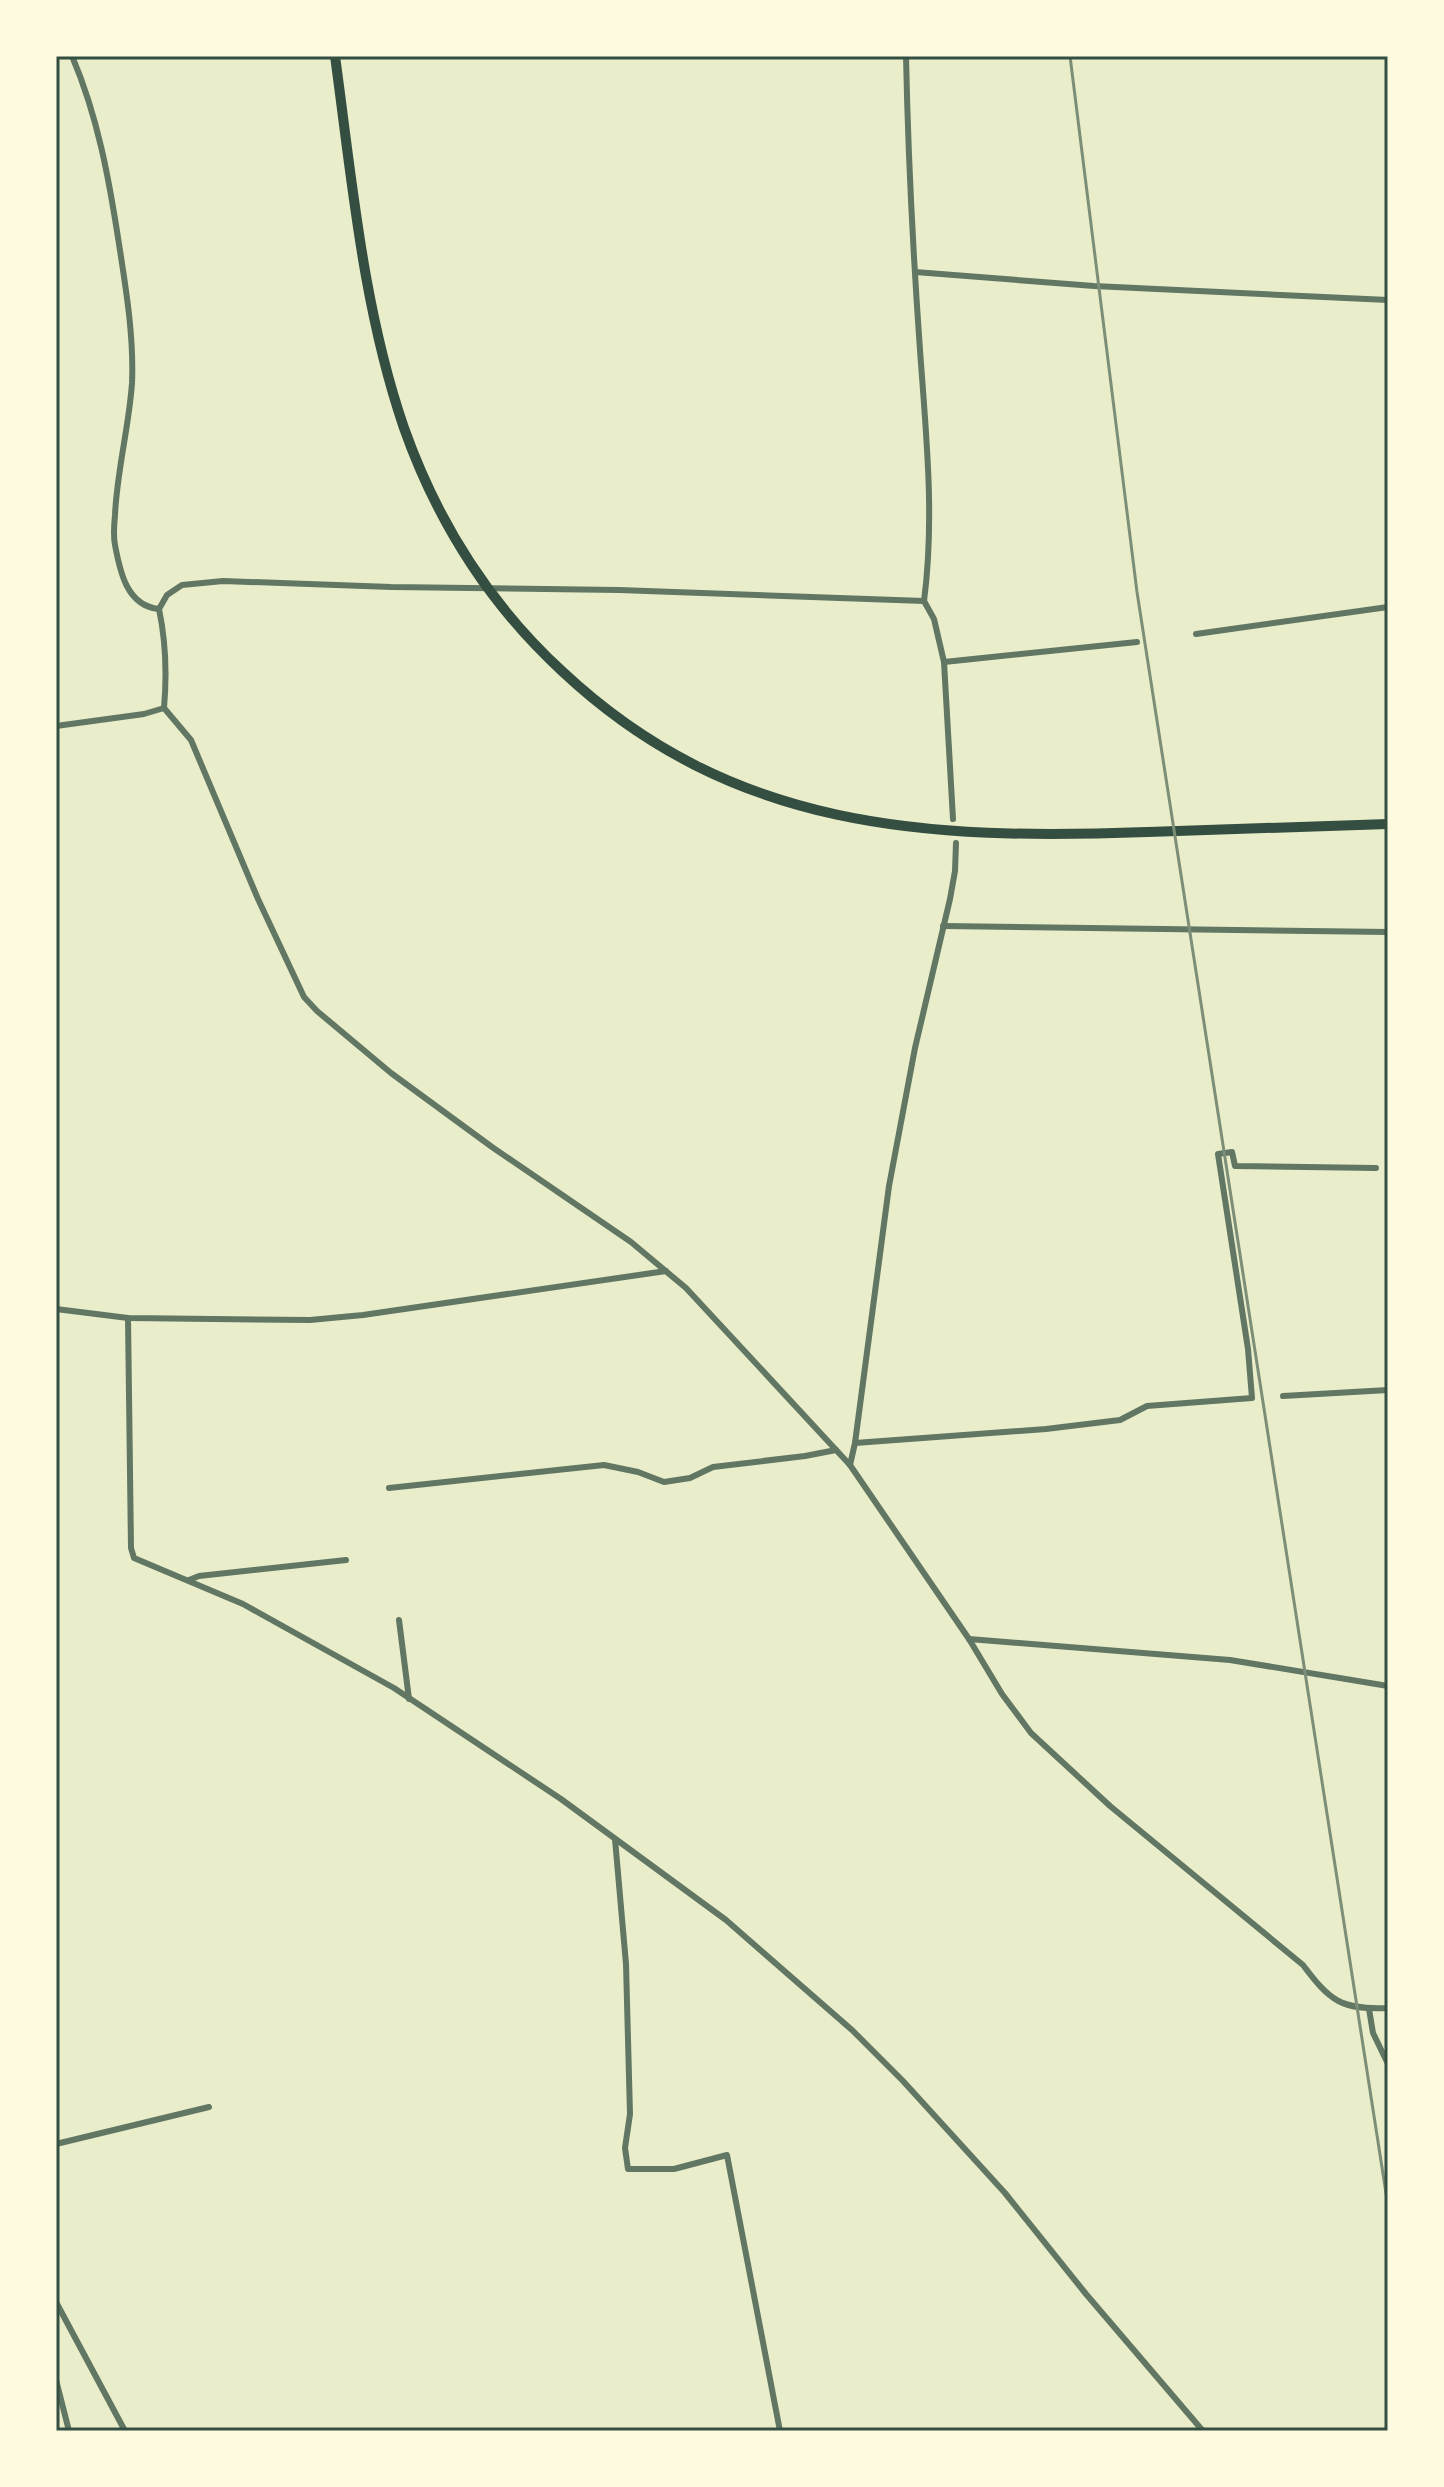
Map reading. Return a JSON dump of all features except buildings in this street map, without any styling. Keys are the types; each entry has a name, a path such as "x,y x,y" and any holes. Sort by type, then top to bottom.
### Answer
{"highway":[{"path":"335,56 364,255 381,342 404,426 436,503 474,570 521,630 575,684 615,716 668,751 756,793 855,820 892,826 969,833 1122,833 1388,824"}],"street":[{"path":"72,56 101,138 126,288 131,340 130,409 118,477 114,541 122,580 127,589 144,605 159,609"},
{"path":"906,56 915,272 928,472 929,559 924,601 934,619 944,662 953,819"},
{"path":"915,272 1098,286 1388,300"},
{"path":"924,601 223,581 182,585 167,595 159,609 164,634 164,708 191,740 258,899 304,997 391,1073 631,1242 686,1288 850,1465 1031,1733 1110,1806 1303,1965 1333,2000 1342,2005 1369,2009 1388,2008"},
{"path":"1196,634 1388,607"},
{"path":"944,662 1137,642"},
{"path":"56,726 144,714 164,708"},
{"path":"850,1465 889,1186 915,1048 955,871 956,843"},
{"path":"943,926 1388,932"},
{"path":"855,1443 1046,1429 1120,1420 1147,1406 1252,1398 1248,1349 1218,1154 1232,1152 1235,1166 1376,1168"},
{"path":"56,1309 128,1318 310,1320 666,1271"},
{"path":"128,1318 131,1548 134,1558 255,1611 342,1658 561,1799 726,1920 852,2030 903,2081 1005,2193 1203,2431"},
{"path":"1283,1396 1388,1390"},
{"path":"389,1488 604,1465 638,1472 664,1482 690,1478 713,1467 836,1450"},
{"path":"189,1580 199,1576 346,1560"},
{"path":"399,1620 409,1699"},
{"path":"969,1639 1205,1658 1388,1686"},
{"path":"615,1839 626,1964 630,2114 625,2148 628,2169 674,2169 727,2155 780,2431"},
{"path":"1369,2009 1373,2033 1388,2064"},
{"path":"56,2144 209,2107"},
{"path":"56,2302 125,2431"},
{"path":"56,2380 69,2431"}],"railway":[{"path":"1070,56 1137,592 1388,2206"}]}
